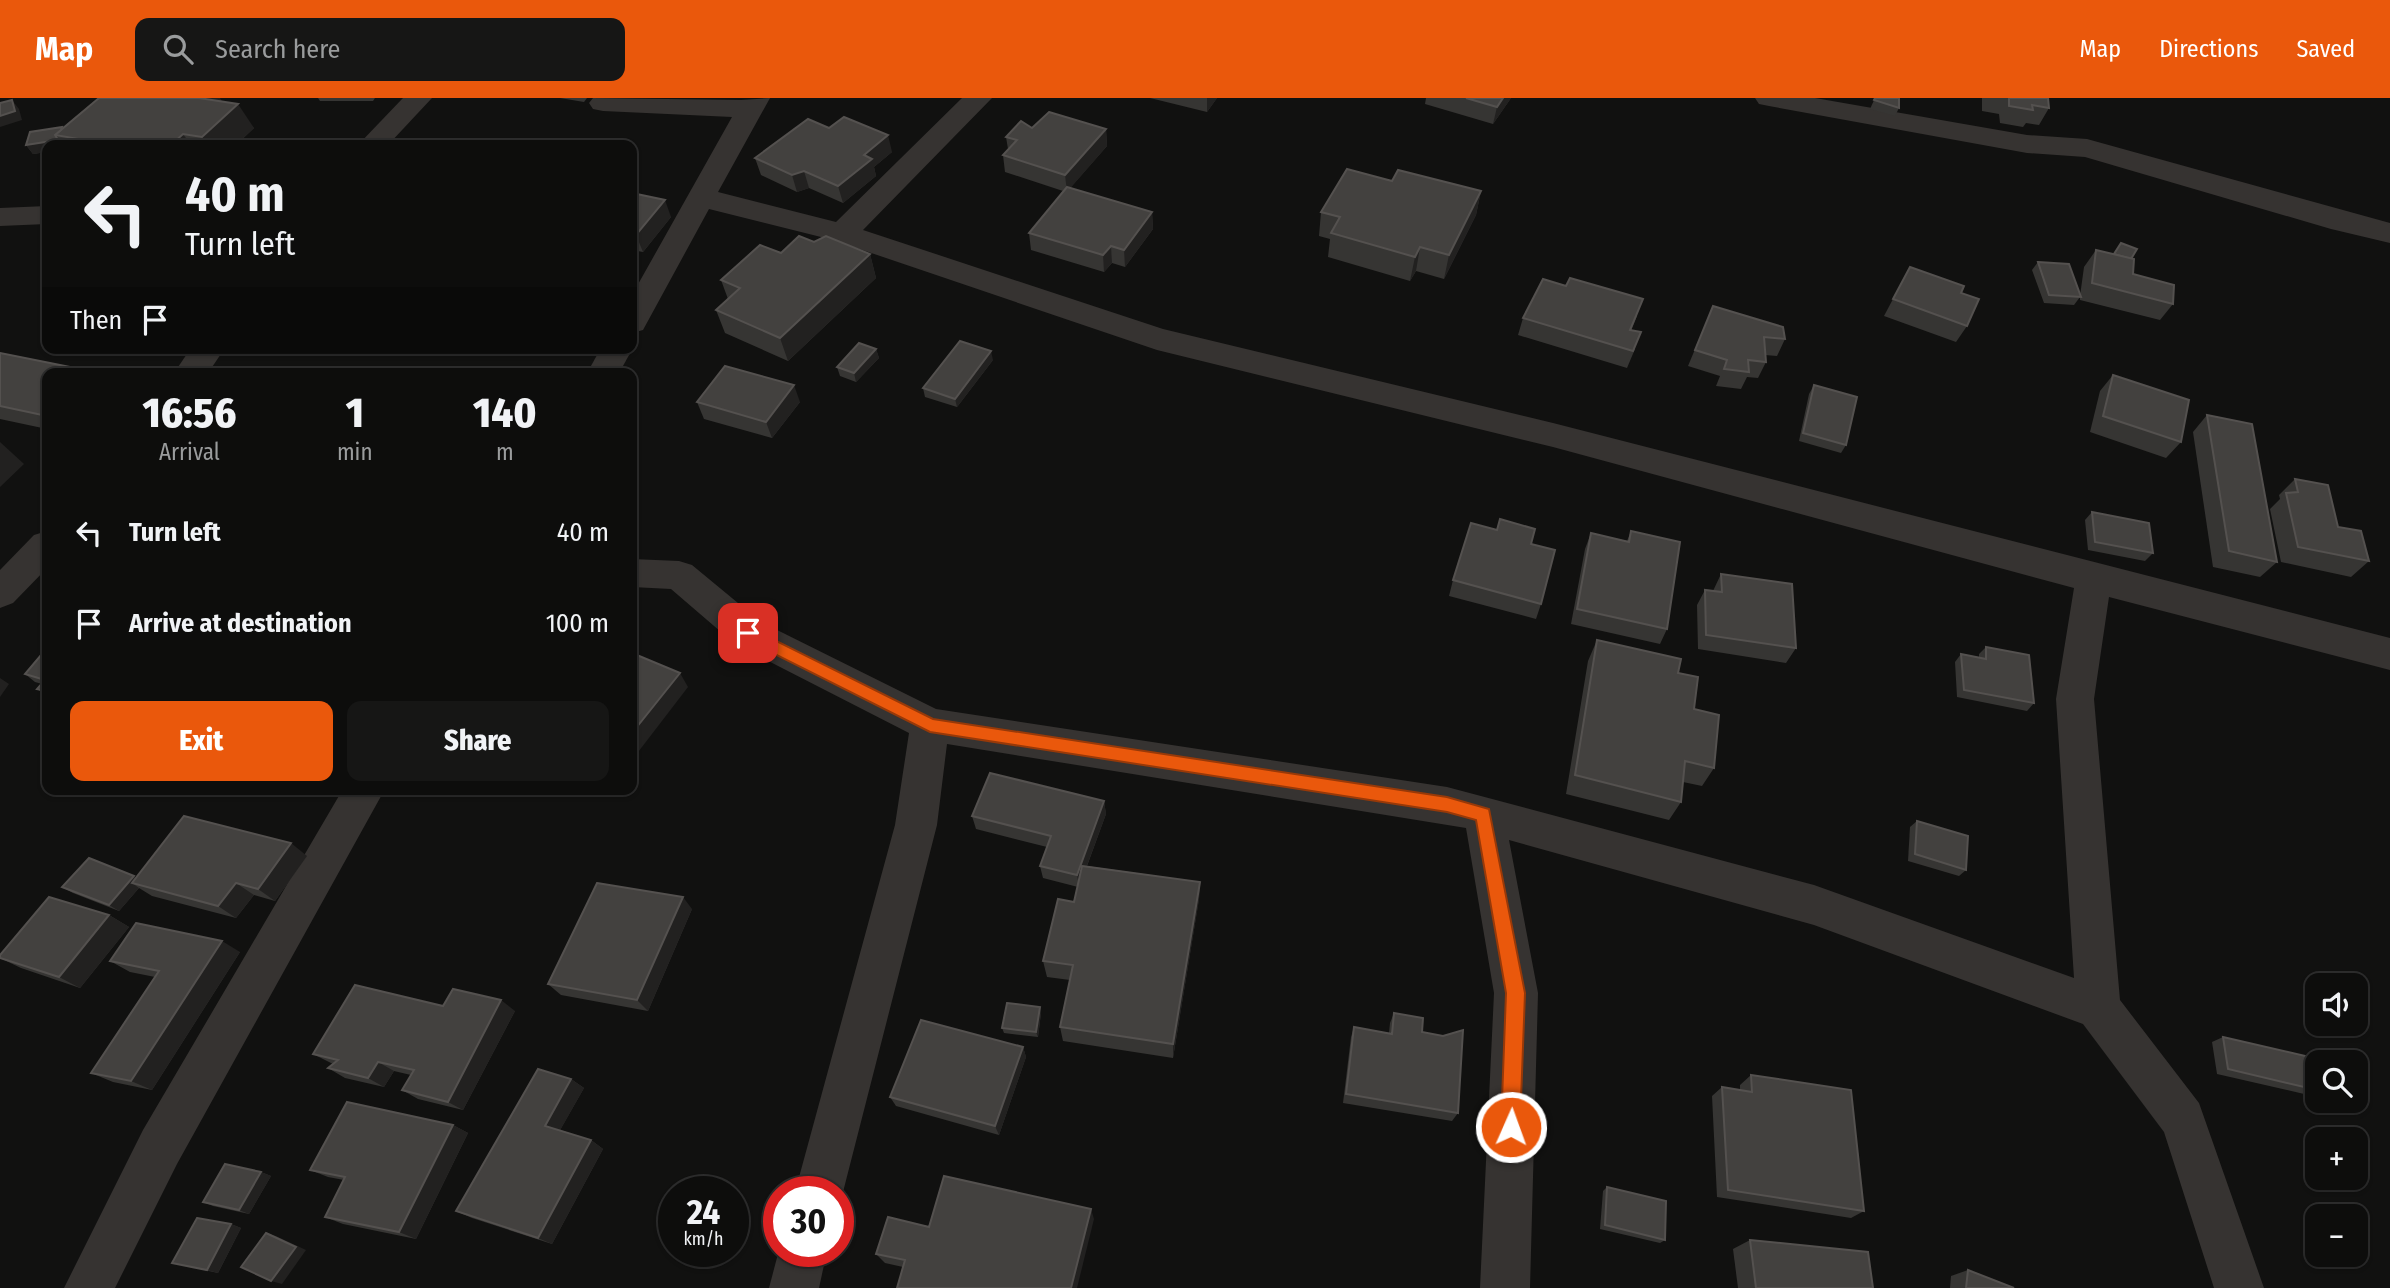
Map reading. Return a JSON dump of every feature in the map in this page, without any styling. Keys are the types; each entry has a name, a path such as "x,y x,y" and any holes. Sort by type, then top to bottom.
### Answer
{"street":[{"path":"377,140 418,98"},
{"path":"842,233 978,98"},
{"path":"1769,98 2027,144 2087,148 2342,222 2390,233"},
{"path":"603,103 752,104 637,313"},
{"path":"700,197 842,233 1157,339 1552,435 2094,579 2390,654"},
{"path":"0,217 42,215"},
{"path":"194,368 204,354"},
{"path":"0,593 42,550"},
{"path":"637,573 679,575 748,633 930,725 1447,805 1814,905 2098,1008 2183,1119 2239,1288"},
{"path":"2094,579 2075,699 2098,1008"},
{"path":"823,1176 916,825 930,725"},
{"path":"89,1288 160,1147 362,795"},
{"path":"1483,815 1516,993 1505,1288"},
{"path":"794,1288 799,1267"}],"building":[{"path":"99,98 199,98 238,104 202,137 183,134 176,140 84,140 55,135"},
{"path":"1466,98 1503,98 1497,107"},
{"path":"1899,98 1899,108 1874,100"},
{"path":"2009,98 2048,98 2049,108 2032,105 2033,110 2009,106"},
{"path":"12,100 15,111 0,116 0,103"},
{"path":"1049,112 1106,129 1065,175 1003,155 1017,140 1006,137 1021,121 1032,128"},
{"path":"844,117 888,135 864,155 872,159 838,186 804,171 792,175 755,158 808,119 829,128"},
{"path":"62,127 55,135 58,140 42,140 42,142 26,145 30,132"},
{"path":"1347,169 1392,181 1398,170 1481,191 1449,255 1420,247 1415,257 1331,233 1340,217 1321,212"},
{"path":"1067,187 1152,212 1124,250 1111,246 1103,255 1029,233"},
{"path":"637,194 665,200 637,234"},
{"path":"799,236 814,242 826,236 870,254 780,338 716,310 740,288 721,280 760,245 781,253"},
{"path":"2121,243 2137,249 2131,259 2114,254"},
{"path":"2096,250 2134,259 2133,274 2174,285 2173,304 2092,283"},
{"path":"2038,262 2069,264 2081,297 2049,295"},
{"path":"1910,267 1964,286 1961,293 1979,299 1967,326 1893,299"},
{"path":"1570,278 1643,299 1630,330 1641,332 1633,351 1523,318 1543,279 1566,286"},
{"path":"1713,306 1783,327 1785,339 1764,337 1766,362 1748,360 1749,372 1724,369 1727,360 1695,350"},
{"path":"960,341 991,351 955,399 923,388"},
{"path":"859,343 876,349 854,373 837,367"},
{"path":"0,353 75,368 42,368 42,415 0,406"},
{"path":"725,366 794,385 766,422 697,402"},
{"path":"2113,375 2189,400 2181,442 2103,416"},
{"path":"1814,385 1857,397 1846,445 1803,433"},
{"path":"2207,415 2252,424 2277,562 2229,551"},
{"path":"2295,479 2328,485 2338,527 2361,531 2369,561 2298,547 2286,493 2298,492"},
{"path":"2092,512 2149,523 2153,553 2095,542"},
{"path":"1500,519 1535,529 1531,544 1555,550 1541,604 1453,580 1471,523 1497,530"},
{"path":"1631,531 1680,542 1667,629 1577,609 1591,533 1629,542"},
{"path":"1721,574 1792,584 1796,648 1706,635 1705,590 1722,592"},
{"path":"1597,640 1681,659 1678,673 1698,677 1694,709 1719,715 1714,768 1685,761 1681,802 1575,775"},
{"path":"1986,647 2029,655 2034,703 1964,690 1961,654 1986,659"},
{"path":"42,654 42,679 25,674"},
{"path":"637,655 680,673 637,727"},
{"path":"990,773 1104,801 1077,875 1040,866 1051,836 972,816"},
{"path":"184,816 291,843 258,889 236,883 218,906 132,883"},
{"path":"1917,821 1968,836 1966,870 1915,854"},
{"path":"89,858 134,876 109,905 62,887"},
{"path":"1082,866 1200,882 1173,1044 1060,1027 1073,965 1043,961 1058,899 1074,902"},
{"path":"597,883 683,897 637,1000 548,984"},
{"path":"49,897 109,915 59,977 0,958"},
{"path":"136,923 222,941 131,1081 91,1073 159,971 110,961"},
{"path":"355,985 443,1006 453,989 501,1000 448,1102 402,1090 414,1070 378,1062 368,1078 328,1068 338,1060 313,1054"},
{"path":"1007,1003 1040,1007 1036,1032 1002,1028"},
{"path":"1394,1013 1423,1018 1422,1032 1443,1036 1463,1030 1458,1113 1346,1094 1354,1027 1392,1034"},
{"path":"921,1020 1023,1047 995,1126 890,1097"},
{"path":"2223,1037 2305,1056 2305,1087 2228,1069"},
{"path":"538,1069 571,1079 545,1126 591,1140 538,1238 456,1211"},
{"path":"1751,1075 1851,1090 1864,1211 1728,1190 1722,1087 1752,1092"},
{"path":"347,1102 453,1125 399,1232 325,1217 345,1177 310,1170"},
{"path":"225,1164 261,1172 239,1210 203,1202"},
{"path":"944,1176 1091,1209 1071,1288 897,1288 905,1260 876,1254 888,1217 929,1227"},
{"path":"1607,1187 1666,1201 1665,1240 1605,1225"},
{"path":"197,1218 231,1224 207,1270 172,1263"},
{"path":"266,1233 296,1247 271,1281 241,1267"},
{"path":"1750,1240 1868,1252 1873,1288 1756,1288"},
{"path":"1968,1270 2014,1288 1966,1288"}],"route":[{"path":"748,633 930,725 1447,805 1483,815 1516,993 1511,1127"}]}
